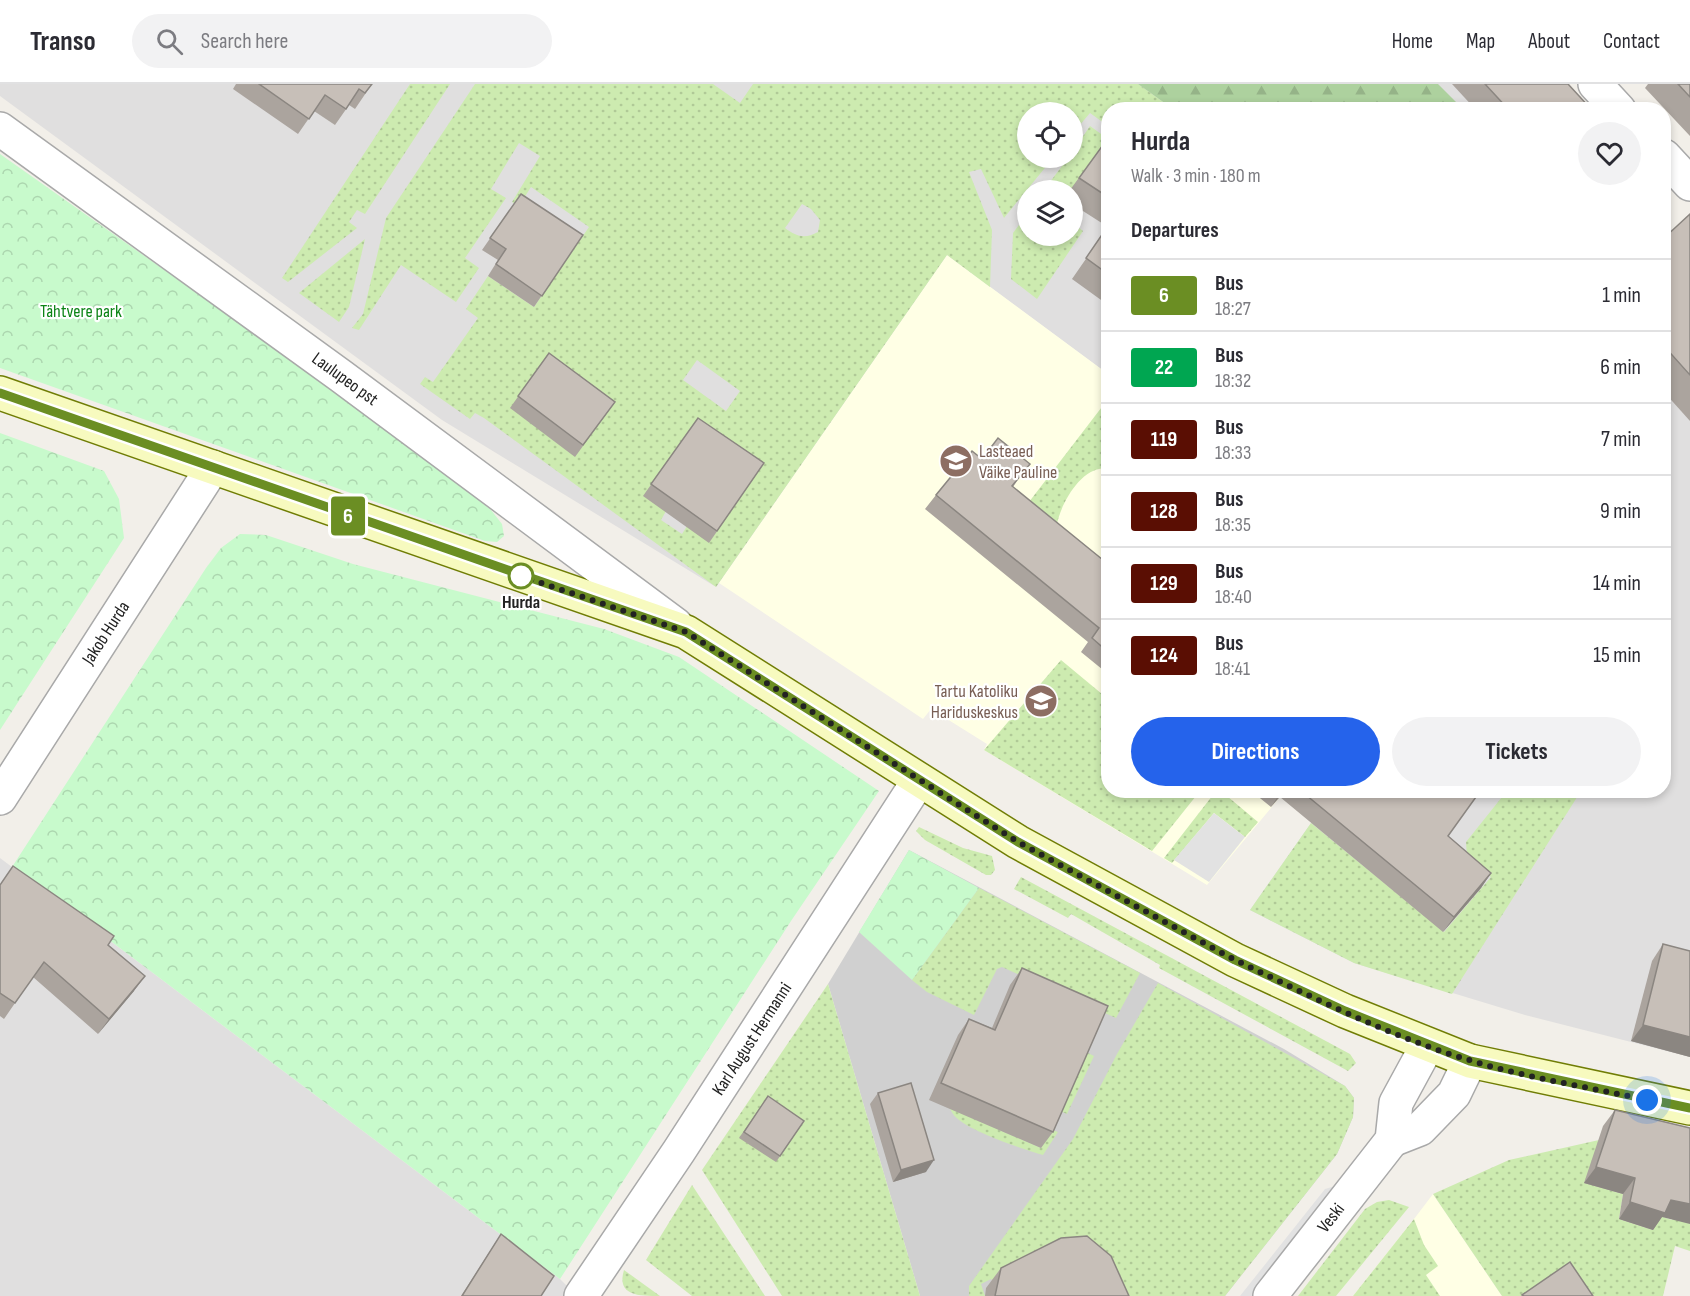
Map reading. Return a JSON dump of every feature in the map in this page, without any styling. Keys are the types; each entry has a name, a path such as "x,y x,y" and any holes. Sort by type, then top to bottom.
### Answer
{"main road":[{"path":"0,393 388,531 686,632 1018,842 1235,960 1427,1046 1470,1061 1690,1108"}],"street":[{"path":"1595,84 1612,102"},
{"name":"Laulupeo pst","path":"0,129 341,376 686,632"},
{"path":"1671,164 1690,184"},
{"name":"Jakob Hurda","path":"0,798 213,467"},
{"name":"Karl August Hermanni","path":"596,1291 919,780"},
{"path":"1427,1046 1396,1103 1392,1140 1420,1129 1454,1094 1470,1061"},
{"name":"Veski","path":"1270,1296 1392,1140"}],"shaded area":[{"path":"0,84 1537,84 1554,102 1101,102 1101,369 947,255 716,587 442,420 0,96"},
{"path":"1671,229 1690,250 1690,1057 1525,1015 1354,963 1250,910 1331,798 1671,798"},
{"name":"Lasteaed Väike Pauline","path":"947,255 1101,369 1101,798 1279,798 1207,885 984,750 987,744 931,709 923,719 719,583"},
{"path":"1214,813 1245,837 1209,882 1174,860"},
{"path":"909,850 1284,1049 1345,1086 1354,1098 1353,1117 1337,1154 1225,1296 920,1296 828,984"},
{"path":"0,858 560,1279 577,1296 0,1296"},
{"path":"1346,1183 1257,1296 1240,1296 1325,1189"},
{"path":"1433,1194 1502,1296 1353,1296 1414,1219"}],"green space":[{"path":"410,84 450,84 365,214 357,210 349,222 357,228 288,282 282,278"},
{"path":"475,84 713,84 740,103 753,84 1138,84 1163,102 1101,102 1101,121 1090,113 1083,121 1083,102 1017,102 1017,168 1045,168 1035,180 1017,180 1017,202 1004,218 981,169 969,172 992,230 990,287 947,255 716,587 484,418 475,413 470,419 420,384 425,377 433,382 478,318 466,309 488,276 534,307 589,227 531,187 519,206 512,202 540,156 519,143 491,189 506,198 465,258 479,268 456,302 401,265 359,330 352,328 363,314 386,218","holes":["802,204 811,209 820,220 818,232 809,236 797,235 785,228","697,360 740,391 726,411 683,380","666,511 687,526 682,534 661,520"]},
{"path":"1138,84 1438,84 1456,102 1163,102"},
{"path":"1090,126 1101,134 1101,149 1078,180 1052,180 1060,168 1083,168 1083,136"},
{"name":"Tähtvere park","path":"0,154 394,432 491,510 502,524 504,536 497,542 485,541 0,368"},
{"path":"1017,228 1017,246 1073,246 1037,299 1011,279 1013,233"},
{"path":"365,239 349,307 339,322 299,293"},
{"path":"1101,408 1101,469 1090,473 1075,487 1063,506 1057,524 1019,515"},
{"path":"0,433 104,471 119,499 124,538 0,730"},
{"path":"240,534 266,535 353,564 604,629 679,657 879,791 791,921 560,1279 12,867 206,568 221,548"},
{"path":"1061,660 1101,693 1101,798 1194,798 1152,851 984,750"},
{"path":"1211,798 1229,798 1258,822 1245,837 1214,813 1172,863 1164,858"},
{"path":"1501,798 1577,798 1452,994 1354,963 1250,910 1311,823 1444,932 1491,877 1467,857 1466,842"},
{"path":"919,827 963,848 992,856 995,870 991,875 986,875 925,840 916,831"},
{"path":"909,850 979,888 912,980 859,932"},
{"path":"1021,877 1350,1054 1356,1063 1348,1071 1159,968 1160,965 1071,914 1068,918 1014,889"},
{"path":"979,888 1140,973 1116,1018 1002,967 997,969 974,1015 927,992 912,980"},
{"path":"1158,983 1345,1086 1354,1098 1353,1117 1337,1154 1225,1296 1095,1296 997,1286 991,1279 981,1284 985,1296 969,1296 969,1286 1073,1139 1117,1054"},
{"path":"828,984 920,1296 782,1296 702,1170"},
{"path":"1084,1051 1094,1056 1067,1114 1058,1110"},
{"path":"943,1068 969,1080 956,1111 1041,1148 1050,1129 1058,1132 1043,1155 995,1138 959,1120 950,1109 946,1097"},
{"path":"1599,1140 1585,1183 1623,1194 1619,1219 1653,1230 1660,1216 1672,1220 1676,1209 1690,1212 1690,1251 1675,1246 1663,1296 1502,1296 1433,1194 1509,1160"},
{"path":"692,1185 765,1296 692,1296 646,1260"},
{"path":"1389,1200 1409,1207 1336,1296 1298,1296 1365,1209 1377,1202"},
{"path":"1414,1219 1424,1245 1438,1266 1426,1275 1440,1296 1353,1296"},
{"path":"624,1270 660,1296 637,1295 626,1290 622,1279"}],"building":[{"path":"259,84 372,84 365,93 359,89 346,109 325,95 309,119"},
{"path":"1485,84 1568,84 1585,102 1502,102"},
{"path":"1678,84 1690,84 1690,97"},
{"path":"1101,148 1101,192 1079,178"},
{"path":"521,194 583,235 542,296 496,264 506,249 490,238"},
{"path":"1690,214 1690,375 1671,354 1671,232"},
{"path":"1101,236 1101,269 1086,258"},
{"path":"549,353 615,402 583,445 518,396"},
{"path":"698,418 764,463 717,531 651,484"},
{"path":"998,438 1030,464 1012,486 1101,558 1101,646 1092,638 1099,628 936,495 972,451 982,459"},
{"path":"1310,798 1475,798 1448,836 1491,873 1454,917"},
{"path":"13,866 114,936 108,945 145,976 109,1019 44,962 15,1003 0,993 0,885"},
{"path":"1663,944 1690,951 1690,1037 1643,1025"},
{"path":"1022,968 1108,1006 1053,1132 941,1083 969,1019 995,1030"},
{"path":"911,1083 934,1160 901,1170 878,1093"},
{"path":"768,1096 804,1121 780,1156 744,1132"},
{"path":"1615,1110 1690,1128 1690,1204 1671,1200 1665,1213 1630,1202 1635,1178 1596,1167"},
{"path":"501,1234 554,1276 541,1296 462,1296"},
{"path":"1087,1236 1111,1256 1129,1296 995,1296 1001,1268 1061,1238"},
{"path":"1570,1262 1593,1296 1522,1295"}],"bus line":[{"name":"6","path":"0,393 388,531 686,632 1018,842 1235,960 1345,1011 1427,1046 1470,1061 1690,1108"}],"place":[{"name":"Lasteaed Väike Pauline","path":"956,461"},
{"name":"Hurda","path":"521,576"},
{"name":"Tartu Katoliku Hariduskeskus","path":"1041,701"}],"route":[{"path":"521,576 686,632 1018,842 1235,960 1365,1020 1470,1061 1647,1100"}]}
